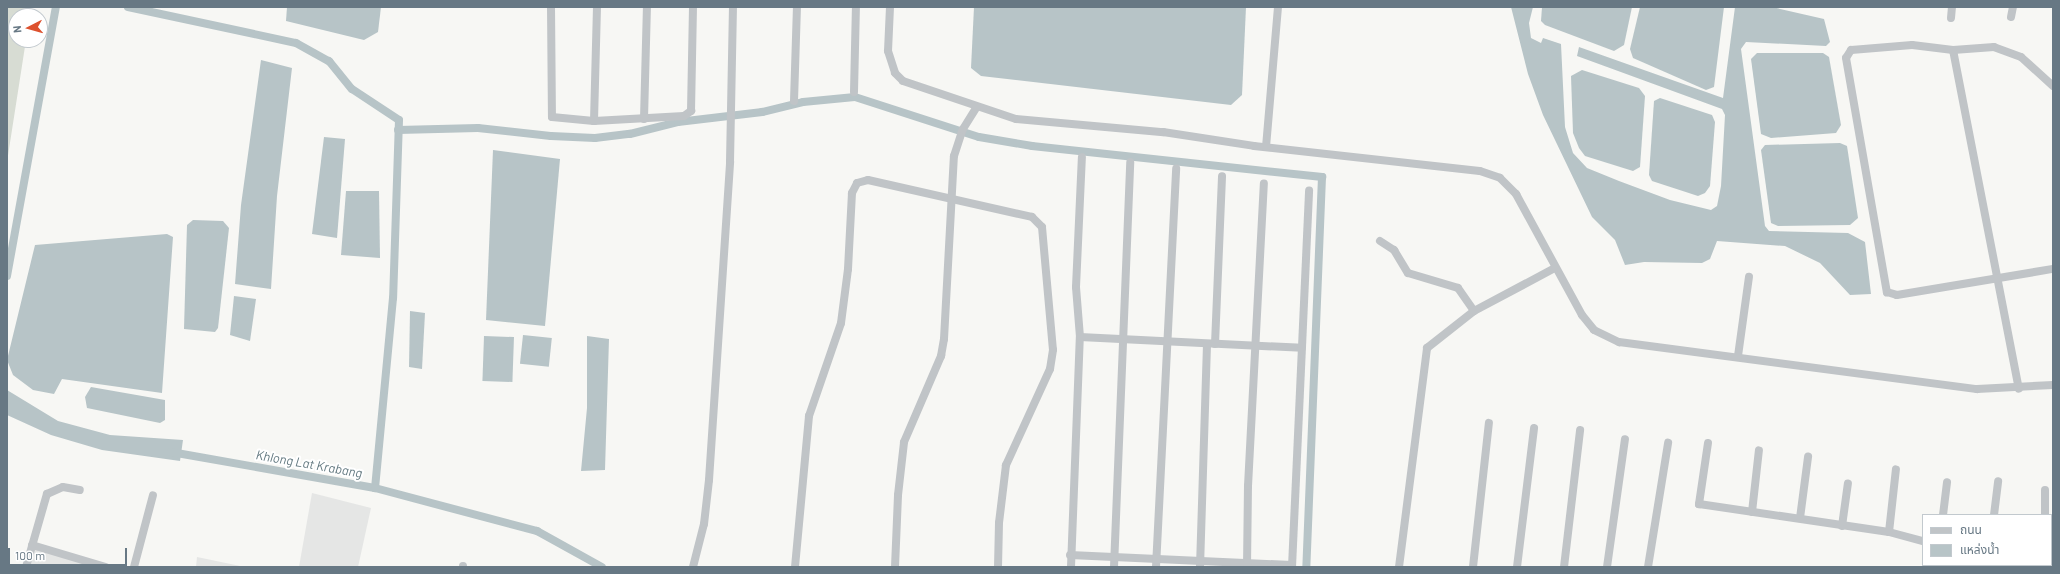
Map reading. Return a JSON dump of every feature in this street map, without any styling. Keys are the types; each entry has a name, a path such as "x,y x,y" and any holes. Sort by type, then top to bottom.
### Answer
{"street":[{"path":"551,7 552,117 594,121 684,116 691,111 693,7"},
{"path":"594,121 597,7"},
{"path":"644,119 647,7"},
{"path":"693,567 704,524 709,480 730,162 733,7"},
{"path":"794,101 797,7"},
{"path":"854,92 856,7"},
{"path":"890,7 888,51 895,73 910,84 1016,119 1102,124 1266,147 1490,173 1509,184 1516,194 1582,315 1594,330 1619,342 1738,356 1930,384 1978,389 2020,389 2053,385"},
{"path":"1266,147 1278,7"},
{"path":"1951,18 1952,7"},
{"path":"2011,17 2013,7"},
{"path":"2053,86 2014,52 1994,47 1953,50 1912,45 1851,50 1846,55 1885,289 1897,295 2053,269"},
{"path":"1953,50 2020,389"},
{"path":"895,567 898,495 904,442 941,356 944,339 952,198 952,170 958,142 963,129 977,107"},
{"path":"1071,567 1070,555 1080,337 1076,286 1082,157"},
{"path":"1114,567 1130,162"},
{"path":"1156,563 1176,169"},
{"path":"1200,564 1211,344 1222,176"},
{"path":"795,567 809,416 841,323 854,187 861,180 868,180 952,198 1032,217 1040,222 1045,236 1053,350 1050,369 1006,464 999,523 998,567"},
{"path":"1248,566 1264,183"},
{"path":"1070,555 1156,563 1292,566 1309,190"},
{"path":"1380,241 1394,250 1408,273 1458,288 1474,311"},
{"path":"1399,567 1427,348 1432,340 1474,311 1555,268"},
{"path":"1738,356 1749,277"},
{"path":"1080,337 1302,348"},
{"path":"1473,567 1489,423"},
{"path":"1517,567 1534,428"},
{"path":"1564,567 1580,430"},
{"path":"1607,567 1625,439"},
{"path":"1648,567 1668,443"},
{"path":"1708,443 1699,504 1889,532 1922,541"},
{"path":"1752,512 1759,450"},
{"path":"1800,518 1808,457"},
{"path":"1889,532 1896,469"},
{"path":"1994,514 1998,481"},
{"path":"1943,514 1947,482"},
{"path":"1842,526 1848,483"},
{"path":"26,567 47,494 63,487 80,490"},
{"path":"2044,490 2045,514"},
{"path":"134,567 153,495"},
{"path":"32,545 106,567"}],"shaded area":[{"path":"7,7 31,7 8,8 8,48 25,48 7,162"},
{"path":"312,493 371,508 358,567 299,567"},
{"path":"35,549 96,567 30,567"},
{"path":"197,557 245,567 196,567"}],"water":[{"path":"287,7 381,7 378,32 364,40 286,21"},
{"path":"974,7 1246,7 1242,95 1231,105 981,76 971,68"},
{"path":"1511,7 1533,7 1529,23 1531,38 1541,43 1543,38 1561,44 1565,127 1573,153 1587,168 1670,200 1711,210 1717,206 1721,186 1725,115 1722,109 1577,56 1579,47 1723,98 1735,7 1772,7 1824,19 1830,42 1826,46 1746,42 1741,49 1765,226 1769,231 1848,233 1865,242 1871,294 1850,295 1820,263 1785,246 1717,241 1710,259 1702,263 1644,262 1625,265 1615,240 1592,217 1543,115 1528,74"},
{"path":"1542,7 1632,7 1624,45 1614,51 1545,25 1541,21"},
{"path":"1640,7 1724,7 1714,87 1706,90 1633,58 1630,49"},
{"path":"1757,53 1823,53 1829,57 1841,125 1836,133 1771,138 1761,134 1751,59"},
{"path":"261,60 292,68 277,196 271,289 235,284 241,205"},
{"path":"1582,70 1639,88 1645,96 1640,167 1633,171 1585,156 1579,148 1573,133 1571,76"},
{"path":"1660,98 1712,115 1715,122 1710,186 1705,193 1698,196 1652,181 1649,175 1654,101"},
{"path":"324,137 345,139 337,238 312,234"},
{"path":"1840,143 1847,146 1858,218 1850,225 1778,226 1771,223 1761,150 1765,145"},
{"path":"493,150 560,159 545,326 486,320"},
{"path":"346,191 379,191 380,258 341,255"},
{"path":"193,220 223,221 229,228 218,328 215,332 184,329 187,225"},
{"path":"167,234 173,237 162,393 62,379 54,394 33,390 13,375 7,360 35,245"},
{"path":"234,296 256,299 250,341 230,335"},
{"path":"410,311 425,313 422,369 409,367"},
{"path":"523,335 552,338 549,367 520,364"},
{"path":"484,336 514,337 512,382 482,381"},
{"path":"587,336 609,339 605,470 581,471 587,408"},
{"path":"91,387 165,400 165,420 160,423 87,408 85,397"},
{"path":"7,390 58,421 110,435 183,440 180,461 102,450 51,435 7,415"}],"waterway":[{"path":"7,276 56,7"},
{"path":"128,7 296,43 329,61 352,89 399,120 393,298 375,488"},
{"path":"398,130 478,128 551,136 595,138 630,134 678,122 762,112 803,102 855,97 979,137 1032,146 1322,177 1306,567"},
{"name":"Khlong Lat Krabang","path":"171,452 375,488 537,531 602,567"}]}
